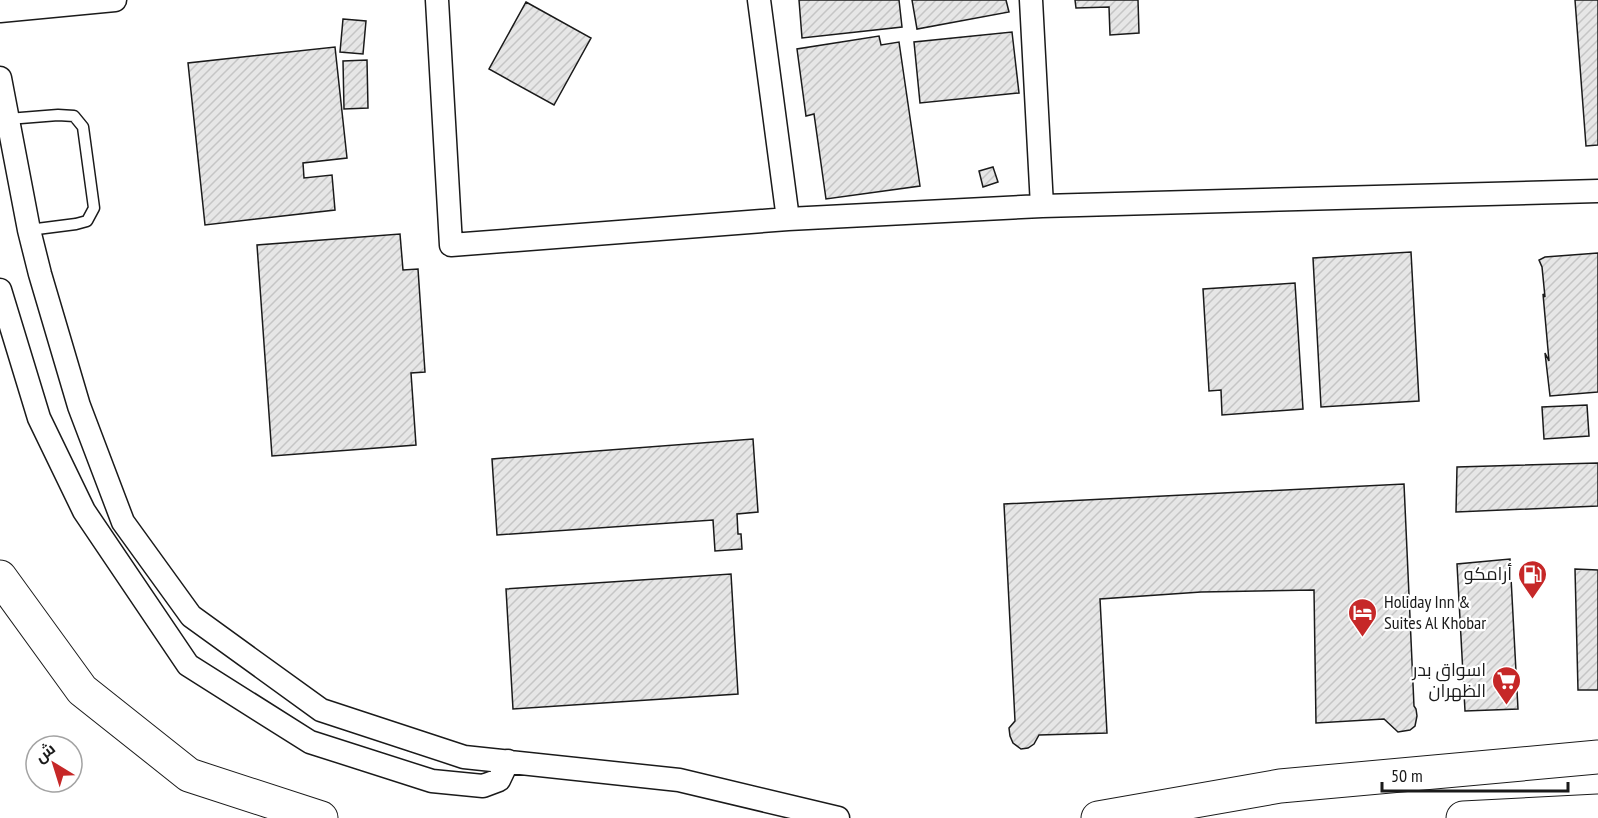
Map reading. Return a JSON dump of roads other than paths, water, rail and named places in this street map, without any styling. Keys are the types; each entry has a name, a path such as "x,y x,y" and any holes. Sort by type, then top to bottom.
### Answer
{"main road":[{"path":"0,577 82,690 189,776 321,818"},
{"path":"1098,818 1280,786 1598,757"},
{"path":"1463,818 1598,811"}],"street":[{"path":"0,11 115,0"},
{"path":"437,0 451,245 788,219 1042,206 1598,191"},
{"path":"759,0 788,219"},
{"path":"1031,0 1042,206"},
{"path":"0,78 28,230 79,406 123,522 191,616 321,710 464,757 679,780 837,818"},
{"path":"0,290 39,418 84,511 188,665 310,742 432,781 483,786 499,780 508,761"},
{"path":"188,665 204,625"}],"lane":[{"path":"8,119 74,116 83,127 94,208 87,220 76,224 28,230"}],"place":[{"name":"أرامكو","path":"1533,600"},
{"name":"Holiday Inn & Suites Al Khobar","path":"1363,638"},
{"name":"اسواق بدر الظهران","path":"1507,706"}]}
